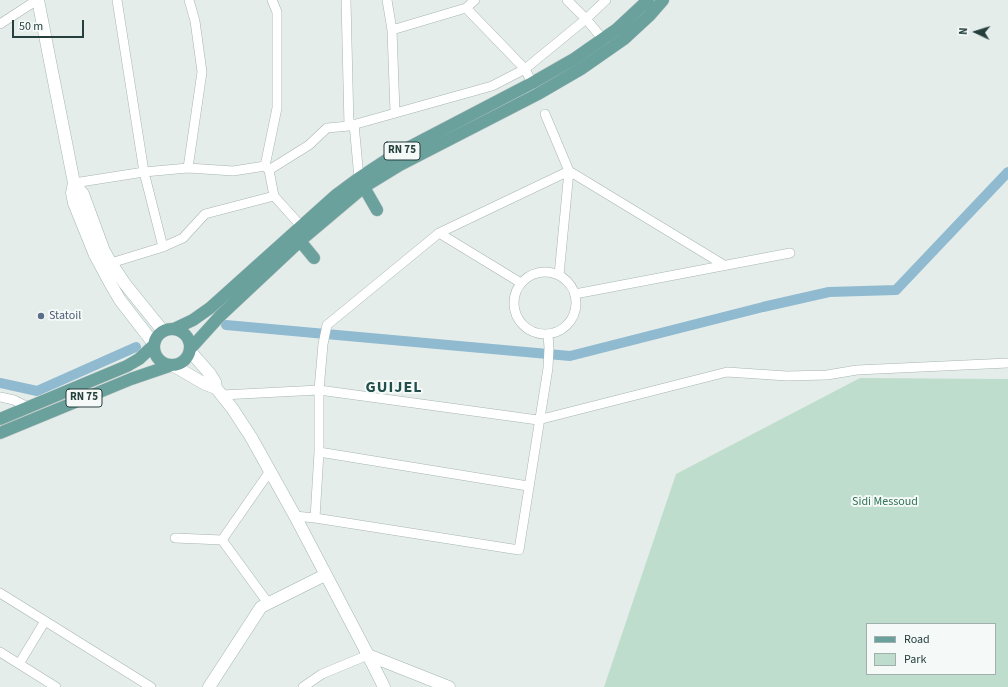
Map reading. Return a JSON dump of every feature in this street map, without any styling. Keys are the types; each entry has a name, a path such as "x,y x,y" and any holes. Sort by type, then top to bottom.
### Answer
{"main road":[{"path":"38,0 74,184 72,193 74,203 99,264 120,300 154,345 156,356 164,364 172,366 219,391"},
{"name":"RN 75","path":"168,330 193,320 210,308 336,195 400,165 538,94 591,63 630,18 648,0"},
{"name":"RN 75","path":"190,350 220,316 361,182 394,155 532,83 574,59 607,45 637,27 663,0"},
{"path":"361,182 377,210"},
{"path":"74,184 84,197 104,251 128,288 168,330 184,333 188,337 190,350 210,374 219,391 242,422 295,516 384,687"},
{"path":"300,240 314,258"},
{"path":"154,345 157,336 168,330"},
{"name":"RN 75","path":"0,419 128,366 139,359 154,345"},
{"path":"172,366 184,361 190,350"},
{"name":"RN 75","path":"0,433 138,376 172,366"},
{"path":"209,687 261,607 325,575"},
{"path":"368,655 449,687"}],"street":[{"path":"0,24 38,0"},
{"path":"117,0 144,172 164,247"},
{"path":"188,168 202,72 196,21 189,0"},
{"path":"272,0 277,12 277,108 267,168 274,196 301,226"},
{"path":"346,0 351,125 361,182"},
{"path":"387,0 392,30 395,114"},
{"path":"392,30 466,8 475,0"},
{"path":"566,0 586,19 607,45"},
{"path":"74,184 144,172 188,168 233,171 267,168 310,146 328,128 351,125 395,114 492,86 526,69 586,19 606,0"},
{"path":"466,8 526,69 532,83"},
{"path":"545,114 569,171 559,275"},
{"path":"315,518 319,452 318,390 323,344 327,325 439,233 569,171"},
{"path":"569,171 724,265"},
{"path":"111,263 164,247 183,238 205,214 274,196"},
{"path":"439,233 521,283"},
{"path":"575,294 790,253"},
{"path":"543,271 553,272 559,275 570,284 575,294 577,304 575,314 570,322 563,330 548,336 533,332 524,327 518,319 514,309 514,298 517,288 532,274 543,271"},
{"path":"295,516 519,550 538,420 548,368 548,336"},
{"path":"219,391 318,390 538,420 728,372 787,376 827,375 857,370 1008,363"},
{"path":"0,397 14,400 28,407"},
{"path":"319,452 528,486"},
{"path":"222,540 270,471"},
{"path":"175,538 222,540"},
{"path":"222,540 268,603"},
{"path":"0,593 150,687"},
{"path":"18,664 45,621"},
{"path":"0,652 56,687"},
{"path":"303,687 322,674 368,655"},
{"path":"36,687 42,678"}],"green space":[{"name":"Sidi Messoud","path":"860,378 1008,379 1008,687 604,687 676,474"}],"waterway":[{"path":"226,325 570,356 763,307 829,292 896,290 1008,172"},
{"path":"0,383 37,391 136,347"}],"place":[{"name":"Statoil","path":"41,316"}],"district":[{"name":"GUIJEL","path":"394,388"}]}
